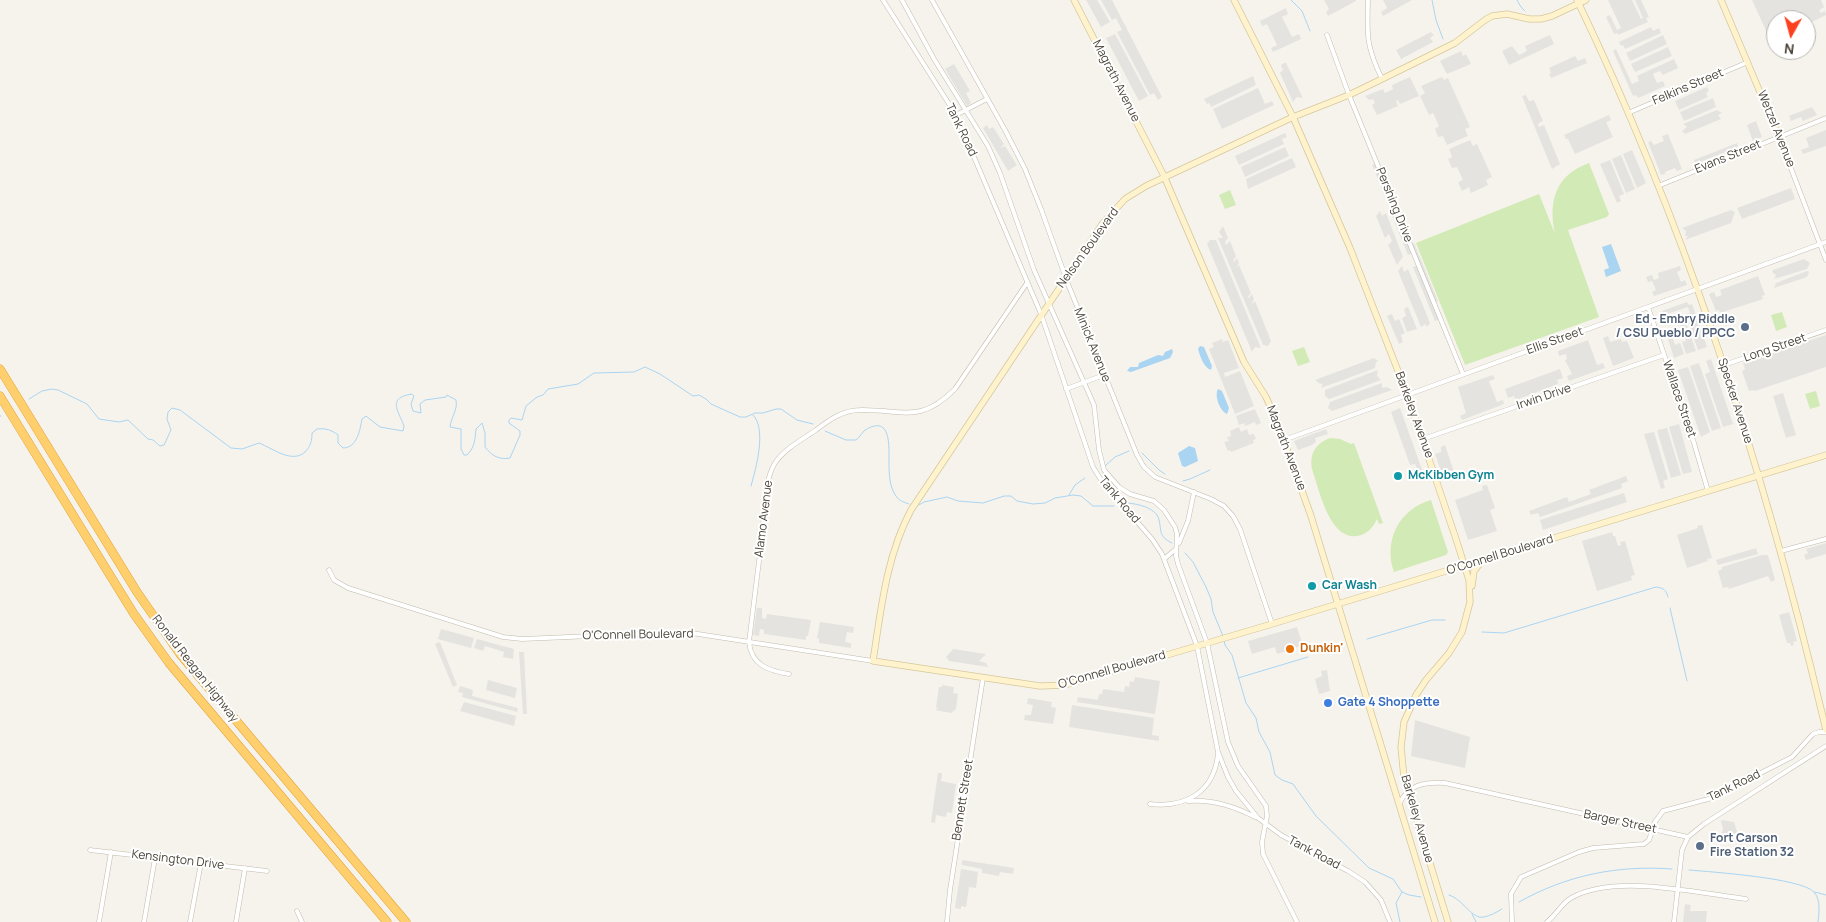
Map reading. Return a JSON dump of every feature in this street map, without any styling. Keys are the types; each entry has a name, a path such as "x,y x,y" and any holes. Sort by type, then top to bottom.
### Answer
{"highway":[{"name":"Ronald Reagan Highway","path":"0,369 136,592 174,646 406,922"},
{"name":"Ronald Reagan Highway","path":"0,396 134,614 170,663 387,922"}],"main road":[{"name":"Magrath Avenue","path":"1074,0 1164,176 1244,362 1266,397 1284,440 1311,516 1435,922"},
{"name":"Barkeley Avenue","path":"1234,0 1293,117 1350,248 1407,394 1465,566 1470,602 1466,621 1459,638 1419,689 1410,706 1404,722 1400,753 1402,772 1448,922"},
{"name":"Nelson Boulevard","path":"873,661 886,576 906,518 1102,223 1116,207 1133,193 1164,176 1293,117 1349,95 1456,43 1492,16 1507,14 1528,19 1541,19 1552,16 1578,2 1586,0"},
{"name":"Wetzel Avenue","path":"1721,0 1779,137"},
{"name":"Specker Avenue","path":"1578,2 1628,113 1658,186 1724,365 1781,551 1826,731"},
{"name":"O'Connell Boulevard","path":"873,661 1040,686 1054,687 1070,684 1465,566 1826,455"},
{"path":"1470,602 1473,573 1475,568 1484,560"}],"street":[{"name":"Tank Road","path":"883,0 956,115 1041,314 1096,474 1156,544 1164,560 1197,646 1218,752 1228,777 1236,791 1265,824 1297,845 1360,878 1376,894 1384,906 1390,922"},
{"path":"902,0 929,50 988,146 1000,174 1034,270 1094,405 1099,450 1104,470 1119,487 1130,494 1148,498 1160,505 1175,527 1178,564 1207,643 1228,742 1238,766 1266,806 1267,816 1262,842 1263,854 1298,922"},
{"name":"Minick Avenue","path":"932,0 1024,169 1065,278 1137,455 1151,474 1224,506 1238,523 1272,624"},
{"path":"1368,0 1367,41 1371,56 1382,79"},
{"name":"Pershing Drive","path":"1327,35 1349,95 1463,374"},
{"name":"Felkins Street","path":"1628,113 1748,62"},
{"path":"956,115 987,99"},
{"name":"Evans Street","path":"1658,186 1826,118"},
{"name":"Wetzel Avenue","path":"1779,137 1826,260"},
{"name":"Ellis Street","path":"1284,440 1826,242"},
{"name":"Alamo Avenue","path":"749,642 767,490 771,470 778,459 825,423 844,413 860,410 901,414 910,413 926,409 941,400 955,389 1027,283"},
{"name":"Wallace Street","path":"1648,307 1694,443 1708,491"},
{"name":"Long Street","path":"1724,365 1826,330"},
{"name":"Irwin Drive","path":"1423,439 1664,354"},
{"path":"1066,389 1104,375"},
{"path":"1164,560 1177,548 1188,521 1194,492"},
{"path":"1781,551 1826,539"},
{"name":"O'Connell Boulevard","path":"329,570 334,580 348,588 502,637 522,639 677,632 873,661"},
{"path":"749,642 754,658 761,666 770,671 789,674"},
{"name":"Bennett Street","path":"947,922 950,890 982,678"},
{"name":"Tank Road","path":"1512,922 1511,894 1521,877 1579,852 1593,848 1644,844 1649,840 1657,818 1664,811 1712,798 1792,757 1799,751 1807,738 1813,734 1826,731"},
{"path":"1674,922 1682,850 1688,837 1704,824 1826,746"},
{"path":"1183,802 1198,794 1207,785 1214,771 1218,752"},
{"name":"Barger Street","path":"1408,790 1421,784 1444,783 1688,837"},
{"path":"1399,804 1408,790"},
{"path":"1150,804 1165,805 1200,801 1222,804 1258,818"},
{"name":"Kensington Drive","path":"90,850 267,871"},
{"path":"99,922 111,852"},
{"path":"144,922 155,858"},
{"path":"190,922 201,863"},
{"path":"236,922 245,868"},
{"path":"1547,922 1570,898 1589,890 1618,886 1640,886 1746,899"},
{"path":"298,911 302,922"}],"green space":[{"path":"1589,163 1609,214 1607,217 1568,230 1599,317 1465,365 1416,243 1539,194 1555,234 1553,222 1554,201 1561,182 1577,168"},
{"path":"1230,190 1236,205 1225,209 1219,195"},
{"path":"1782,312 1787,327 1776,331 1771,315"},
{"path":"1304,347 1310,362 1298,366 1292,351"},
{"path":"1816,391 1820,406 1810,409 1805,394"},
{"path":"1330,438 1340,439 1351,444 1354,443 1383,523 1379,524 1377,519 1369,530 1357,536 1347,535 1332,522 1322,500 1312,469 1313,454 1317,446"},
{"path":"1431,500 1448,552 1446,555 1394,572 1391,549 1392,538 1396,528 1410,511 1420,504"}],"shaded area":[{"path":"1086,0 1097,0 1110,22 1101,27"},
{"path":"1101,0 1112,0 1162,97 1158,100 1154,93 1150,95 1117,32 1122,30 1116,18 1112,20"},
{"path":"1324,0 1356,1 1328,16 1326,12 1329,9"},
{"path":"1383,0 1412,0 1383,16 1381,12 1387,8"},
{"path":"1608,0 1632,0 1641,19 1643,18 1635,0 1641,0 1649,17 1646,18 1648,22 1618,35 1617,33 1614,34 1606,17 1610,15 1617,30 1621,28"},
{"path":"1752,0 1821,0 1824,7 1819,10 1821,13 1825,11 1826,15 1816,20 1816,10 1766,10 1766,30"},
{"path":"1286,8 1288,14 1282,17 1292,37 1299,34 1301,39 1273,52 1271,48 1277,45 1267,24 1262,26 1260,21"},
{"path":"1651,27 1653,31 1659,28 1661,33 1625,49 1623,45 1621,46 1619,42"},
{"path":"1431,32 1434,35 1430,38 1433,42 1401,59 1396,50"},
{"path":"1115,34 1148,96 1139,101 1106,38"},
{"path":"1550,35 1554,44 1509,65 1502,51 1512,46 1519,55 1527,51 1525,46"},
{"path":"1663,35 1667,44 1630,61 1626,53"},
{"path":"1668,47 1672,56 1635,72 1631,64"},
{"path":"1616,49 1632,84 1639,81 1637,76 1674,59 1678,68 1663,75 1660,71 1653,74 1657,83 1663,81 1665,86 1638,98 1636,95 1633,96 1613,51"},
{"path":"1461,51 1463,56 1466,54 1471,64 1447,74 1440,61"},
{"path":"1575,56 1578,61 1585,58 1587,63 1551,78 1549,68"},
{"path":"1286,63 1302,96 1302,98 1297,97 1293,102 1280,73 1283,70 1281,65"},
{"path":"954,64 970,91 966,93 971,103 967,106 945,69"},
{"path":"1253,76 1256,85 1211,107 1204,99"},
{"path":"1410,77 1419,96 1400,104 1398,100 1396,101 1398,106 1377,115 1372,105 1375,103 1373,99 1369,100 1365,96 1383,89 1385,93 1393,89 1392,85"},
{"path":"1442,77 1444,80 1448,78 1470,127 1465,129 1468,136 1447,145 1443,136 1438,137 1435,129 1439,126 1433,113 1429,115 1420,96 1425,93 1421,86"},
{"path":"1707,87 1709,91 1706,93 1708,97 1679,110 1675,101"},
{"path":"1258,88 1265,104 1272,101 1274,105 1222,129 1213,109"},
{"path":"1526,95 1529,101 1534,100 1543,121 1538,124 1539,127 1544,125 1560,164 1552,169 1522,96"},
{"path":"1713,98 1716,107 1684,121 1680,112"},
{"path":"1812,107 1817,115 1803,121 1801,117 1791,121 1789,116"},
{"path":"1717,110 1722,113 1718,115 1721,119 1685,134 1682,131 1687,127 1683,124"},
{"path":"1609,115 1611,120 1606,122 1613,137 1575,154 1564,135"},
{"path":"1756,121 1762,137 1753,141 1747,125"},
{"path":"987,125 989,129 993,127 1004,144 1000,148 1005,146 1017,165 1008,171 983,128"},
{"path":"1826,130 1826,146 1803,154 1801,150 1809,147 1806,138"},
{"path":"1285,133 1287,137 1282,139 1284,144 1239,165 1235,156"},
{"path":"1668,134 1682,169 1677,171 1675,168 1661,175 1648,142 1651,141 1654,145 1664,141 1662,136"},
{"path":"1470,140 1473,146 1477,144 1492,177 1486,180 1488,185 1471,193 1469,187 1462,191 1458,182 1463,180 1457,167 1452,168 1448,159 1452,157 1449,149"},
{"path":"1737,143 1738,147 1695,164 1694,160"},
{"path":"1285,147 1289,156 1245,177 1241,167"},
{"path":"1632,150 1646,183 1637,188 1623,154"},
{"path":"1621,155 1635,189 1626,193 1612,159"},
{"path":"1292,158 1296,167 1248,189 1246,179"},
{"path":"1610,160 1624,194 1619,196 1621,201 1617,203 1600,164"},
{"path":"1377,163 1379,168 1383,166 1398,202 1393,203 1390,197 1386,199 1372,165"},
{"path":"1791,188 1795,199 1742,219 1737,208"},
{"path":"1400,207 1407,224 1404,225 1412,244 1414,243 1438,301 1434,303 1440,319 1435,321 1413,267 1418,265 1413,253 1408,255 1390,211"},
{"path":"1731,210 1735,212 1731,223 1685,240 1688,236 1685,236 1686,231 1682,228"},
{"path":"1380,211 1382,216 1386,213 1403,257 1397,265 1388,245 1392,241 1389,234 1385,238 1376,216"},
{"path":"1223,226 1228,238 1225,242 1226,245 1230,241 1236,256 1233,261 1237,258 1239,263 1236,268 1239,265 1251,293 1248,297 1252,294 1254,299 1251,305 1255,301 1271,341 1268,346 1263,345 1218,238 1223,238 1219,232"},
{"path":"1210,240 1216,240 1261,348 1255,347 1252,352 1207,244"},
{"path":"1804,259 1810,263 1807,269 1774,279 1776,275 1772,272 1773,270"},
{"path":"1402,266 1404,272 1408,269 1430,323 1427,327 1425,324 1421,327 1398,271"},
{"path":"1680,266 1681,270 1677,272 1681,282 1685,280 1687,285 1654,296 1652,292 1656,290 1652,281 1648,282 1646,277 1652,275 1654,280 1659,278 1658,273"},
{"path":"1807,271 1809,272 1807,277 1774,288 1776,283"},
{"path":"1758,276 1765,295 1762,296 1763,299 1720,313 1719,310 1716,311 1709,294 1714,292 1716,297 1722,295 1720,290"},
{"path":"1687,302 1689,305 1692,304 1707,347 1698,350 1685,314 1690,313 1688,307 1664,315 1662,311"},
{"path":"1408,307 1417,329 1407,332 1402,318 1406,316 1404,309"},
{"path":"1392,314 1395,321 1399,319 1405,333 1401,335 1403,342 1399,344 1387,316"},
{"path":"1683,315 1696,351 1686,354 1682,342 1686,341 1678,317"},
{"path":"1678,332 1680,337 1673,339 1675,345 1680,343 1684,354 1674,358 1668,339 1670,338 1669,335"},
{"path":"1826,335 1826,367 1755,391 1749,391 1742,371 1745,369 1743,363"},
{"path":"1608,336 1610,342 1621,339 1622,342 1627,341 1634,358 1613,366 1603,338"},
{"path":"1222,339 1223,342 1228,340 1239,368 1224,373 1225,377 1240,371 1254,406 1235,414 1209,349 1214,347 1212,343"},
{"path":"1588,340 1597,365 1603,363 1605,368 1569,381 1567,376 1572,374 1565,360 1567,359 1566,354 1559,356 1558,351"},
{"path":"1374,358 1378,361 1375,368 1321,388 1323,383 1320,384 1315,380"},
{"path":"1711,359 1733,424 1723,427 1705,374 1710,372 1706,361"},
{"path":"1699,363 1721,428 1712,431 1690,366"},
{"path":"1688,367 1710,432 1701,437 1678,370"},
{"path":"1560,369 1563,378 1557,380 1558,384 1516,400 1514,396 1508,398 1505,389"},
{"path":"1378,370 1377,376 1381,380 1329,399 1325,396 1325,390"},
{"path":"1493,375 1495,379 1489,381 1497,402 1503,400 1504,404 1462,420 1460,416 1466,413 1458,387"},
{"path":"1382,383 1382,388 1387,387 1392,390 1332,411 1328,408 1330,402"},
{"path":"1783,393 1796,435 1786,438 1773,396"},
{"path":"1400,408 1425,478 1420,479 1415,464 1410,465 1391,412"},
{"path":"1255,409 1261,423 1256,425 1255,422 1245,426 1244,423 1239,425 1236,416"},
{"path":"1679,424 1692,472 1683,474 1669,427"},
{"path":"1239,427 1241,432 1247,429 1249,435 1254,434 1256,439 1253,440 1254,443 1231,452 1230,450 1228,451 1224,442 1229,441 1227,437 1231,436 1230,431"},
{"path":"1667,428 1681,475 1671,478 1657,430"},
{"path":"1326,429 1328,434 1315,438 1316,442 1312,445 1298,450 1294,441"},
{"path":"1654,432 1668,479 1663,481 1665,488 1661,489 1644,434"},
{"path":"1445,445 1456,478 1450,480 1448,475 1443,477 1435,454 1441,452 1441,447"},
{"path":"1626,476 1628,481 1621,484 1622,488 1540,517 1538,513 1531,515 1529,511 1567,497 1569,502 1591,494 1589,490"},
{"path":"1487,485 1495,508 1490,510 1497,531 1468,540 1455,500 1483,490 1482,486"},
{"path":"1624,493 1627,502 1543,530 1540,520"},
{"path":"1702,525 1712,558 1687,568 1677,535"},
{"path":"1612,532 1618,546 1621,545 1620,542 1625,541 1635,575 1631,576 1632,580 1597,591 1582,541"},
{"path":"1826,543 1826,554 1806,560 1804,555 1808,553 1806,549"},
{"path":"1756,548 1758,554 1718,565 1716,560"},
{"path":"1762,555 1768,555 1775,580 1771,582 1768,576 1729,589 1728,587 1723,588 1718,571 1722,567"},
{"path":"757,608 762,608 762,618 766,619 767,614 811,620 806,640 764,634 764,630 760,629 759,636 753,635"},
{"path":"1789,612 1797,641 1793,642 1794,645 1791,646 1790,643 1787,643 1779,615"},
{"path":"820,622 854,627 853,633 847,632 845,642 851,643 851,648 819,643 817,638"},
{"path":"1297,627 1303,646 1294,648 1293,645 1285,648 1286,651 1277,654 1275,647 1252,654 1248,641"},
{"path":"441,629 474,638 471,648 438,639"},
{"path":"477,639 514,649 513,659 503,657 504,652 485,646 483,651 474,648"},
{"path":"440,642 457,685 453,687 435,644"},
{"path":"953,649 986,654 979,661 986,663 988,667 949,661 946,657"},
{"path":"519,652 524,652 527,714 523,714"},
{"path":"1327,670 1330,691 1319,694 1315,679 1322,676 1321,671"},
{"path":"1135,677 1160,681 1155,714 1077,702 1078,697 1098,700 1099,694 1102,694 1103,689 1124,692 1125,686 1129,687 1130,681 1134,682"},
{"path":"488,680 517,688 515,698 486,690"},
{"path":"942,685 954,687 953,693 958,694 956,709 951,713 935,710 938,708 936,707 939,687 942,687"},
{"path":"460,686 473,690 472,696 518,708 517,712 462,697 463,693 458,692"},
{"path":"1028,698 1052,702 1051,707 1056,708 1053,724 1024,720 1025,715 1031,715 1033,705 1027,704"},
{"path":"464,702 516,716 514,726 460,711"},
{"path":"1072,705 1154,718 1152,735 1159,736 1159,741 1069,727"},
{"path":"1415,720 1470,737 1465,768 1411,756"},
{"path":"938,773 942,773 941,781 956,784 952,813 947,812 946,817 936,815 935,823 931,822"},
{"path":"1721,820 1734,822 1737,832 1734,836 1721,834 1723,830"},
{"path":"962,860 1014,868 1013,874 1000,872 999,876 982,873 982,869 962,865"},
{"path":"961,869 978,872 976,888 969,887 966,907 961,906 961,909 955,908"},
{"path":"1685,904 1691,905 1690,911 1707,911 1706,922 1683,922"}],"water":[{"path":"1611,244 1621,271 1606,277 1604,270 1609,268 1602,247"},
{"path":"1200,346 1204,347 1212,366 1211,370 1206,367 1201,358 1198,349"},
{"path":"1172,349 1173,352 1170,358 1131,372 1127,371 1130,367 1138,367 1139,363 1158,355 1163,356 1165,352"},
{"path":"1218,389 1222,391 1229,408 1227,414 1218,403"},
{"path":"1189,446 1195,448 1198,461 1185,467 1182,466 1178,453"}],"waterway":[{"path":"1291,0 1302,11 1310,31"},
{"path":"1432,0 1436,20 1443,39"},
{"path":"1517,0 1525,11"},
{"path":"29,399 42,391 58,390 87,404 99,419 119,422 128,420 148,439 153,440 160,446 164,445 171,430 167,419 168,412 172,408 180,410 231,448 242,449 259,443 282,454 294,456 300,455 307,450 311,443 312,433 317,429 326,429 338,435 338,443 343,448 352,445 359,433 362,419 366,416 380,427 403,431 404,426 396,406 399,398 412,394 414,396 411,404 413,411 421,413 420,404 425,400 446,397 447,395 456,400 456,407 450,427 461,429 461,449 464,455 467,455 472,449 476,429 482,423 485,433 485,447 496,457 510,458 520,431 509,423 509,420 511,418 522,420 526,406 537,397 543,395 548,389 578,384 594,373 634,372 645,367 660,374 693,396 699,395 711,404 740,417 781,409 797,420 813,424"},
{"path":"751,486 758,459 760,439 757,421 753,415"},
{"path":"825,431 846,440 856,440 869,428 874,426 883,428 888,436 889,471 892,489 899,499 909,504"},
{"path":"1105,466 1115,457 1129,451"},
{"path":"1142,453 1165,474"},
{"path":"1183,481 1210,470"},
{"path":"1069,495 1075,485 1085,478"},
{"path":"919,505 924,502 947,497 958,501 983,503 1004,496 1011,496 1017,501 1033,504 1045,503 1055,498 1073,495 1081,496 1093,506 1114,506"},
{"path":"1128,503 1142,506 1155,512 1158,516 1163,536 1172,543"},
{"path":"1185,553 1193,562 1206,587 1211,599 1213,612 1223,636"},
{"path":"1482,632 1504,633 1656,587 1664,590 1668,597"},
{"path":"1670,608 1687,681"},
{"path":"1367,639 1432,620 1445,620"},
{"path":"1224,640 1232,655 1246,703 1256,718 1259,732 1270,752 1275,775 1293,784 1316,816 1369,868 1393,879 1402,892 1421,897"},
{"path":"1238,678 1308,657"},
{"path":"1519,902 1556,885 1593,874 1632,869 1672,869"},
{"path":"1689,870 1755,876 1806,887 1814,892 1818,899 1818,922"},
{"path":"1400,922 1396,903 1402,892"},
{"path":"1815,892 1826,895"},
{"path":"1449,895 1480,917 1489,916 1502,909"},
{"path":"1472,914 1476,922"}],"place":[{"name":"Ed - Embry Riddle / CSU Pueblo / PPCC","path":"1745,327"},
{"name":"McKibben Gym","path":"1398,476"},
{"name":"Car Wash","path":"1312,586"},
{"name":"Dunkin'","path":"1290,649"},
{"name":"Gate 4 Shoppette","path":"1328,703"},
{"name":"Fort Carson Fire Station 32","path":"1700,846"}]}
